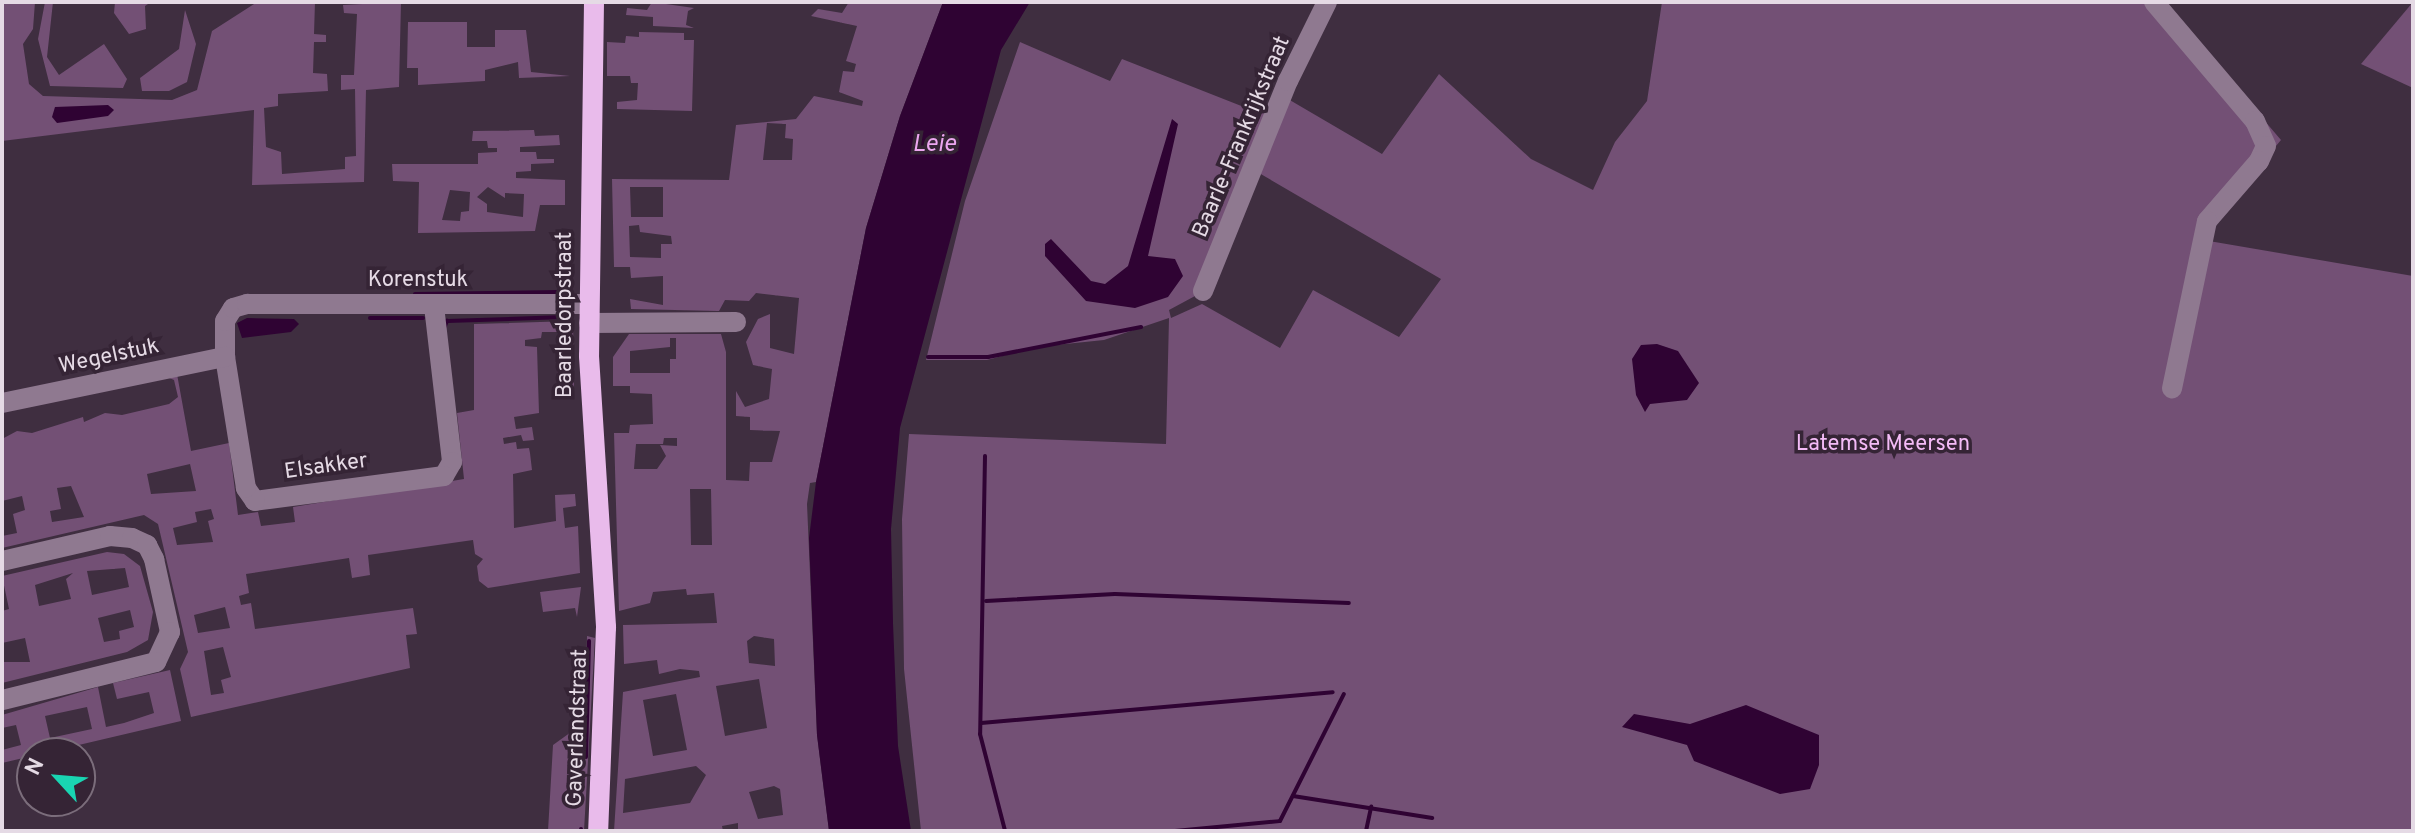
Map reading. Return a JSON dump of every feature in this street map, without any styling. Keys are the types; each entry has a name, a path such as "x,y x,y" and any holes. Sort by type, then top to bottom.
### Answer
{"main road":[{"name":"Baarledorpstraat","path":"594,2 589,314 606,627"},
{"name":"Gaverlandstraat","path":"598,831 606,627"}],"street":[{"name":"Baarle-Frankrijkstraat","path":"1203,291 1288,81 1327,2"},
{"path":"2154,2 2255,121 2266,146 2259,161 2207,221 2172,388"},
{"name":"Korenstuk","path":"247,304 434,306 736,322"},
{"name":"Elsakker","path":"247,304 233,308 225,321 225,357 246,488 255,501 444,476 452,462 434,306"},
{"name":"Wegelstuk","path":"2,403 225,357"},
{"path":"2,561 110,536 132,538 147,545 154,559 170,632 156,662 2,700"}],"green space":[{"path":"2,2 35,2 33,29 23,44 29,84 43,96 172,100 197,90 212,31 257,2 315,2 314,34 326,35 326,42 314,42 313,73 327,74 328,91 278,94 278,106 264,108 266,147 281,152 282,174 345,169 345,157 356,156 355,89 341,90 341,75 354,75 357,14 344,13 343,5 401,2 399,87 366,90 364,182 252,185 254,110 2,141"},
{"path":"45,2 53,2 47,57 59,75 104,44 127,79 123,88 50,86 38,39"},
{"path":"115,2 151,2 145,6 146,29 129,34 114,13"},
{"path":"652,2 694,8 688,11 686,25 694,28 653,26 653,17 626,15 627,8 647,10"},
{"path":"849,2 943,2 900,116 866,228 816,482 810,483 807,504 817,735 829,831 738,831 738,823 722,826 723,831 614,831 623,692 700,677 699,671 680,669 659,674 657,660 624,664 623,625 717,623 714,593 687,595 686,589 653,592 650,603 619,611 614,433 629,433 630,425 653,424 652,394 630,393 630,386 613,386 613,357 629,334 721,334 726,352 726,480 749,481 750,462 772,462 780,431 750,430 750,417 736,416 736,391 745,407 769,399 772,369 753,365 746,342 758,319 770,314 770,348 794,354 799,298 756,293 749,301 725,300 719,311 631,309 630,299 663,305 663,276 631,278 630,267 614,267 612,179 729,180 736,125 796,119 814,96 862,106 863,101 839,92 843,71 854,72 856,64 846,61 857,26 811,16 818,9 842,13","holes":["767,123 786,124 785,138 793,139 792,160 763,160","630,187 663,187 663,217 631,217","639,225 640,232 671,236 672,244 661,244 661,258 630,257 629,226","670,338 676,338 676,359 670,359 670,373 630,373 630,351 670,347","664,438 677,438 677,446 660,445 666,456 657,469 634,469 636,444 663,444","690,489 711,489 712,545 691,545","754,636 774,639 775,666 749,663 747,641","759,679 767,728 725,736 716,686","676,694 687,750 653,756 643,700","696,766 706,775 690,803 623,813 625,779","774,786 780,789 783,815 758,819 749,792"]},
{"name":"Latemse Meersen","path":"1662,2 2163,2 2281,140 2219,214 2209,241 2413,276 2413,831 921,831 904,669 902,519 909,434 1166,444 1169,318 1104,340 1036,347 987,360 926,360 965,201 1020,42 1110,81 1122,59 1249,109 1253,99 1270,106 1195,296 1169,310 1171,318 1202,304 1280,348 1313,290 1399,337 1441,279 1259,173 1288,99 1382,154 1439,74 1531,159 1593,190 1615,142 1647,101"},
{"path":"2413,2 2413,88 2361,64"},
{"path":"185,10 196,44 187,82 169,91 142,91 140,78 179,49"},
{"path":"408,22 467,22 467,47 495,47 495,30 526,30 531,72 570,76 519,78 518,62 485,70 485,81 418,85 418,68 407,68"},
{"path":"639,32 684,33 684,40 694,40 692,111 617,109 617,102 637,100 638,83 631,83 630,76 607,76 607,42 625,43 626,36 639,37"},
{"path":"534,130 535,136 559,135 560,145 520,147 520,152 536,152 537,159 554,159 554,163 531,164 531,171 516,172 516,178 565,180 565,205 540,205 535,231 418,233 419,182 393,181 392,164 478,164 478,153 497,152 497,148 488,148 487,141 472,141 473,131","holes":["488,187 505,198 505,193 524,194 523,217 487,212 487,204 477,197","450,190 470,192 469,211 461,212 460,221 442,220"]},
{"path":"573,321 574,391 562,392 562,374 557,374 561,332 542,332 541,338 525,340 525,346 537,347 539,413 514,417 516,429 532,427 534,440 523,441 521,435 503,438 504,444 516,442 517,449 529,448 530,453 532,470 513,474 514,528 556,521 555,495 575,494 576,506 563,508 565,528 578,526 580,573 488,588 479,581 477,566 483,559 475,554 473,540 368,555 370,575 352,578 349,558 246,574 249,593 239,596 241,605 251,603 255,629 413,608 417,634 406,635 410,668 191,717 180,669 188,652 158,524 144,515 2,548 2,536 17,533 13,514 25,510 22,496 2,501 2,439 17,431 32,433 83,417 84,422 105,413 122,415 169,404 178,397 174,380 167,377 177,374 191,451 229,443 238,515 258,512 261,526 295,522 293,507 464,479 457,413 474,410 474,324","holes":["190,464 196,491 151,494 147,474","71,486 84,517 52,522 50,511 61,509 57,488","211,509 214,519 208,521 213,542 177,545 173,528 197,522 195,512","225,607 230,628 198,633 194,615","223,647 231,677 221,680 224,693 211,695 204,651"]},
{"path":"107,552 124,554 140,566 153,612 148,640 127,652 2,683 2,662 30,662 25,638 2,643 2,611 9,609 2,576","holes":["125,568 129,587 92,595 87,571","73,573 66,579 71,599 39,606 35,585","130,610 134,627 119,631 120,639 104,642 98,618"]},
{"path":"581,587 577,617 575,608 543,612 540,592"},
{"path":"587,636 595,638 584,831 548,831 553,745 585,722"},
{"path":"170,670 181,721 96,741 96,737 55,737 92,729 87,707 45,716 50,737 19,737 16,725 2,728 2,715 98,687 106,727 154,713 149,692 117,699 113,683"},
{"path":"16,746 16,760 2,763 2,750"}],"water":[{"name":"Leie","path":"943,2 1030,2 1001,50 900,428 891,529 893,623 898,746 911,831 829,831 817,735 809,538 816,482 866,228 900,116"},
{"path":"108,105 114,110 108,116 57,123 52,117 55,107"},
{"path":"1172,119 1178,124 1148,256 1175,259 1183,276 1168,297 1135,308 1086,301 1045,256 1045,244 1051,239 1091,281 1105,284 1128,266"},
{"path":"247,318 294,319 299,324 291,332 242,338 237,323"},
{"path":"1657,344 1678,351 1699,383 1687,400 1650,404 1645,412 1636,395 1632,359 1641,345"},
{"path":"1746,705 1819,735 1819,765 1810,789 1780,794 1694,761 1687,745 1622,727 1634,714 1690,724"}],"waterway":[{"path":"415,294 560,292"},
{"path":"444,328 447,321 565,317"},
{"path":"370,318 423,318"},
{"path":"928,357 988,357 1141,327"},
{"path":"985,456 980,734 1005,831"},
{"path":"986,601 1115,594 1349,603"},
{"path":"586,757 589,641"},
{"path":"981,723 1333,692"},
{"path":"1175,831 1280,821 1344,694"},
{"path":"1293,796 1432,818"},
{"path":"1366,831 1371,807"}]}
